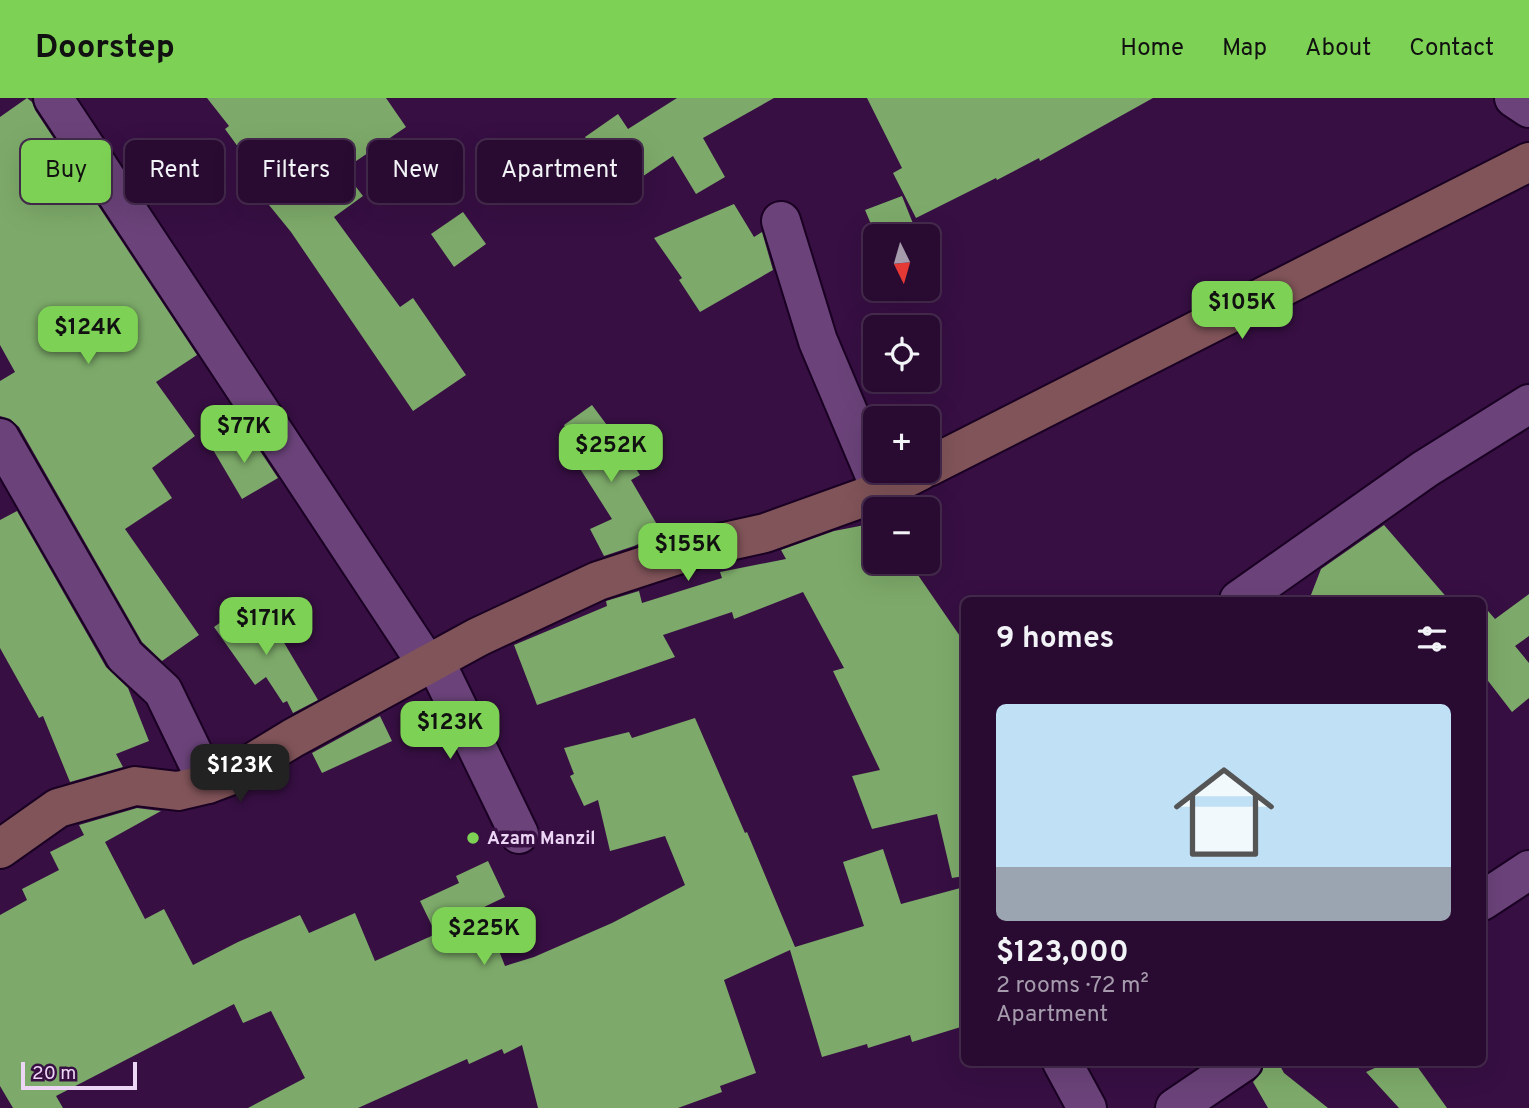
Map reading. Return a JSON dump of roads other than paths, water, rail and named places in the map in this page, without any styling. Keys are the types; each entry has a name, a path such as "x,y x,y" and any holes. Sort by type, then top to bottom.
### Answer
{"main road":[{"path":"940,461 1529,162"},
{"path":"0,849 58,808 135,786 178,791 232,775 478,637 598,581 702,547 765,533 895,483"}],"street":[{"path":"53,98 421,655 435,661 519,834"},
{"path":"1514,98 1529,108"},
{"path":"781,221 817,341 881,490"},
{"path":"1243,597 1425,469 1529,404"},
{"path":"0,438 125,656 163,691 208,784"},
{"path":"1486,898 1529,870"},
{"path":"1064,1066 1087,1108"},
{"path":"1175,1108 1237,1066"}],"place":[{"name":"Azam Manzil","path":"473,838"}]}
